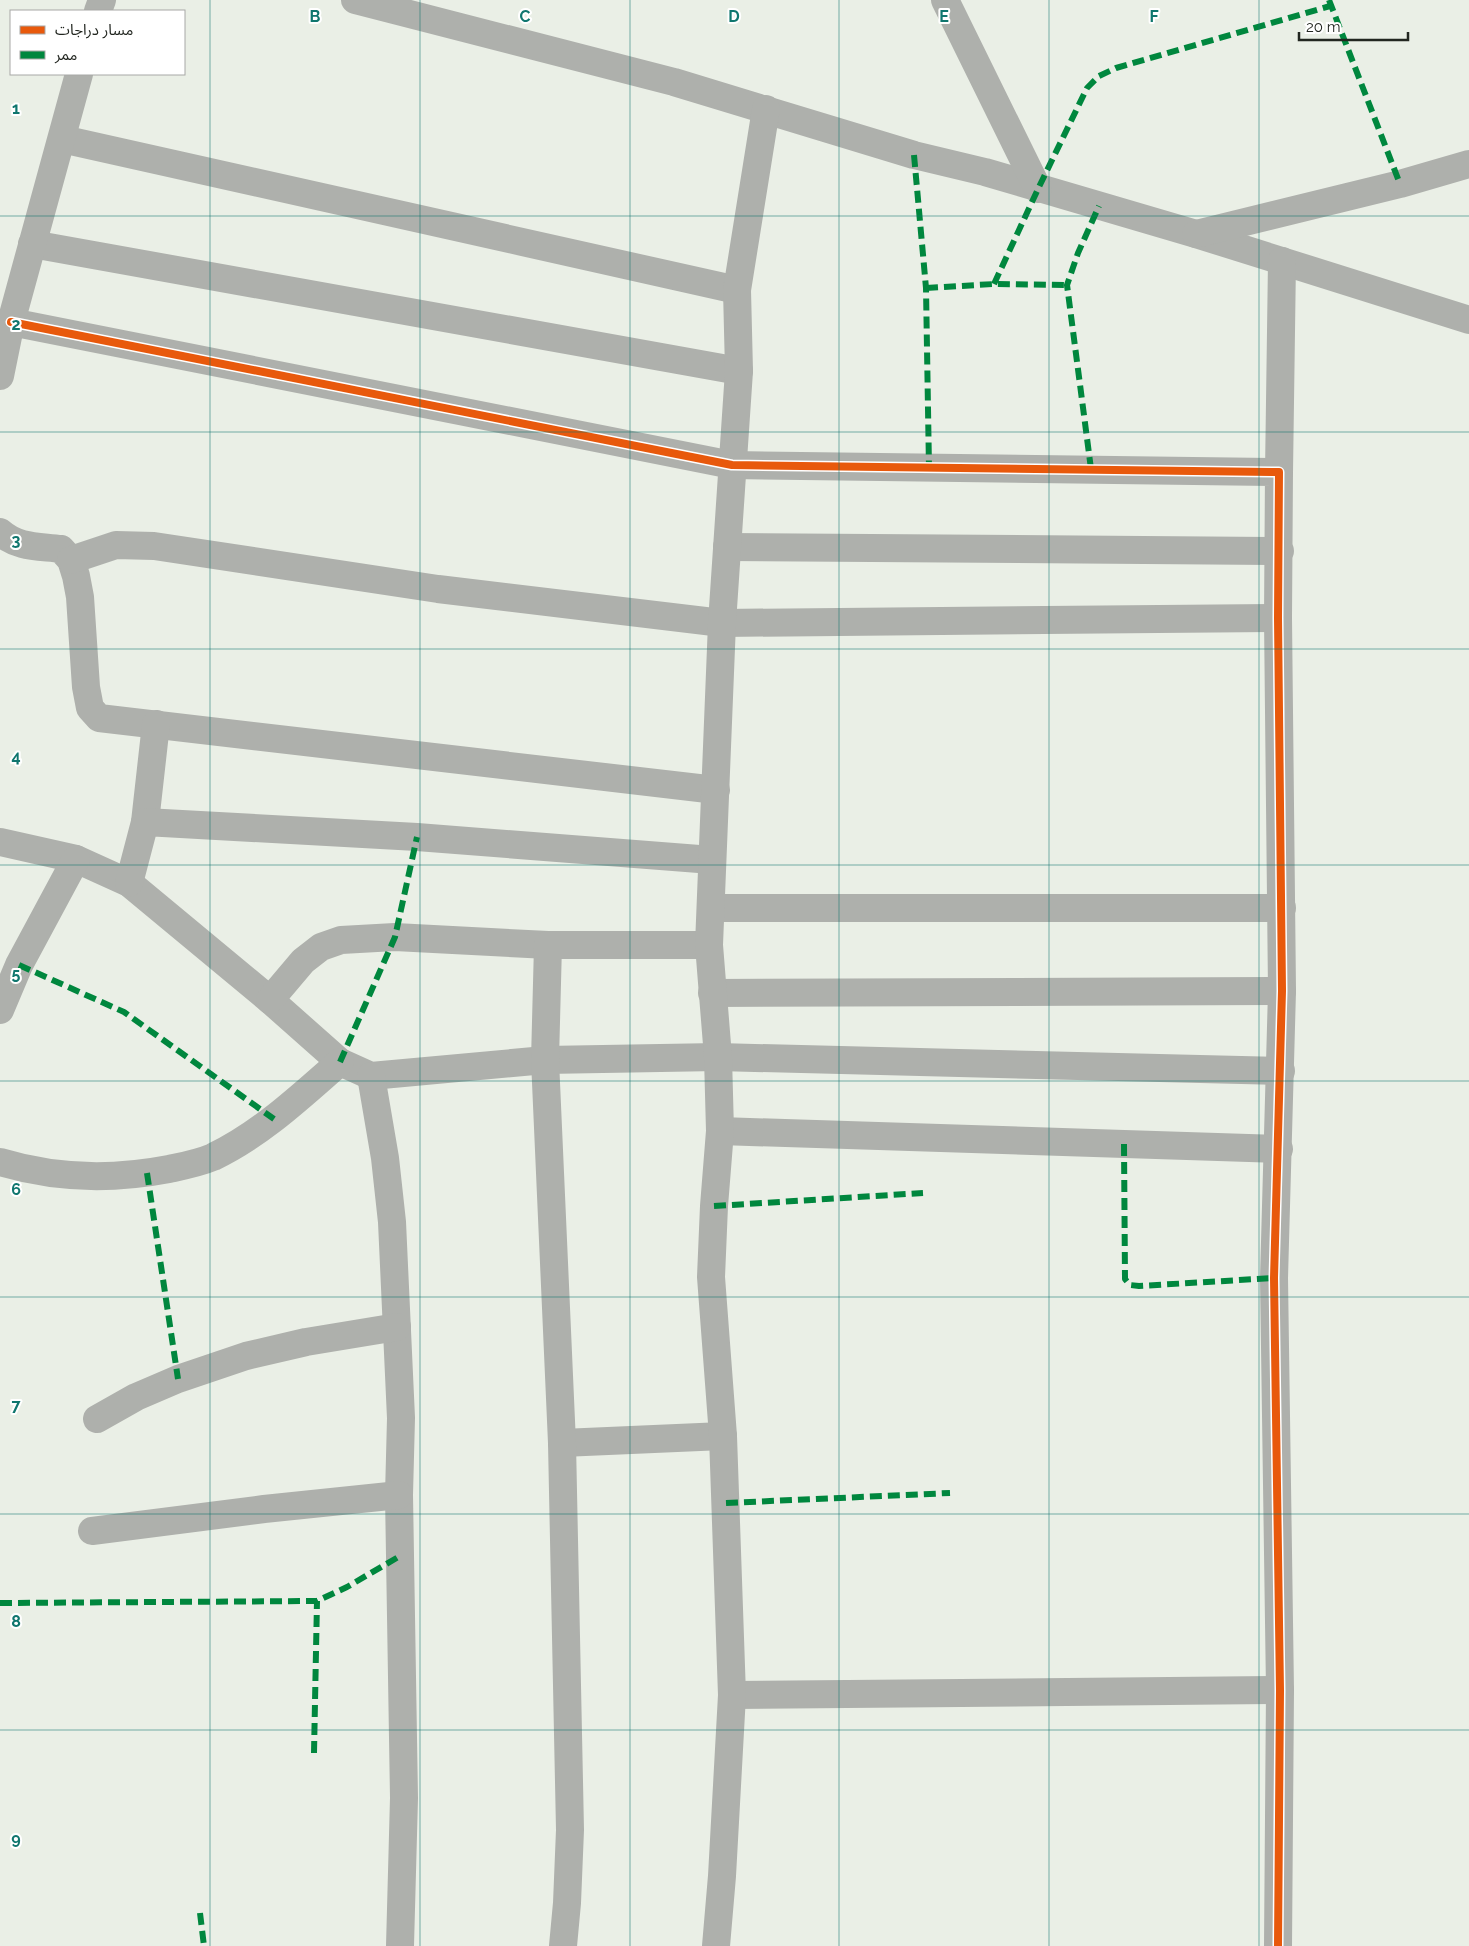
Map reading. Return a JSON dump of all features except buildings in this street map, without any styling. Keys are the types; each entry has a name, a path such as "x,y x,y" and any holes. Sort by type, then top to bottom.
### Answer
{"street":[{"path":"356,0 674,82 914,155 985,172 1196,234 1469,320"},
{"path":"946,0 1038,189"},
{"path":"0,376 11,322 80,75"},
{"path":"716,1946 722,1876 732,1695 723,1436 711,1277 720,1131 718,1057 709,945 710,908 722,623 738,371 737,290 766,109"},
{"path":"62,138 737,290"},
{"path":"1196,234 1400,184 1469,164"},
{"path":"32,244 738,371"},
{"path":"1278,1946 1280,1690 1274,1278 1282,991 1278,618 1282,261"},
{"path":"11,322 732,465 1279,472"},
{"path":"0,532 19,544 61,549 71,560 80,596 86,687 90,708 99,718 716,790"},
{"path":"71,560 116,545 154,546 438,589 722,623 1278,618"},
{"path":"726,547 1280,551"},
{"path":"129,883 145,822 156,724"},
{"path":"145,822 426,838 712,860"},
{"path":"0,842 76,859 129,883 270,1000 340,1062 371,1076 545,1060 718,1057 1281,1071"},
{"path":"0,1010 9,962 76,859"},
{"path":"710,908 1282,908"},
{"path":"270,1000 303,961 322,948 341,940 395,937 548,945 709,945"},
{"path":"548,945 545,1060 562,1443 570,1830 567,1904 562,1946"},
{"path":"712,992 1282,991"},
{"path":"0,1162 59,1176 113,1176 147,1173 211,1158 274,1119 340,1062"},
{"path":"371,1076 385,1158 392,1222 401,1418 399,1495 404,1798 400,1946"},
{"path":"720,1131 1279,1149"},
{"path":"97,1419 136,1397 178,1379 246,1356 306,1342 397,1327"},
{"path":"562,1443 723,1436"},
{"path":"92,1531 264,1509 399,1495"},
{"path":"732,1695 1280,1690"}],"marked path":[{"path":"1329,0 1400,184"},
{"path":"994,284 1087,88 1099,76 1116,68 1330,6"},
{"path":"914,155 926,288 929,468"},
{"path":"1091,469 1067,285 1078,253 1099,206"},
{"path":"926,288 994,284 1067,285"},
{"path":"340,1062 395,937 417,837"},
{"path":"19,965 124,1012 274,1119"},
{"path":"1124,1144 1125,1279 1130,1285 1274,1278"},
{"path":"147,1173 178,1379"},
{"path":"714,1206 923,1193"},
{"path":"726,1503 950,1493"},
{"path":"0,1603 317,1601 347,1587 400,1556"},
{"path":"314,1753 317,1601"},
{"path":"200,1913 204,1946"}],"cycle path":[{"path":"11,322 732,465 1279,472 1278,618 1282,991 1274,1278 1280,1690 1278,1946"}]}
